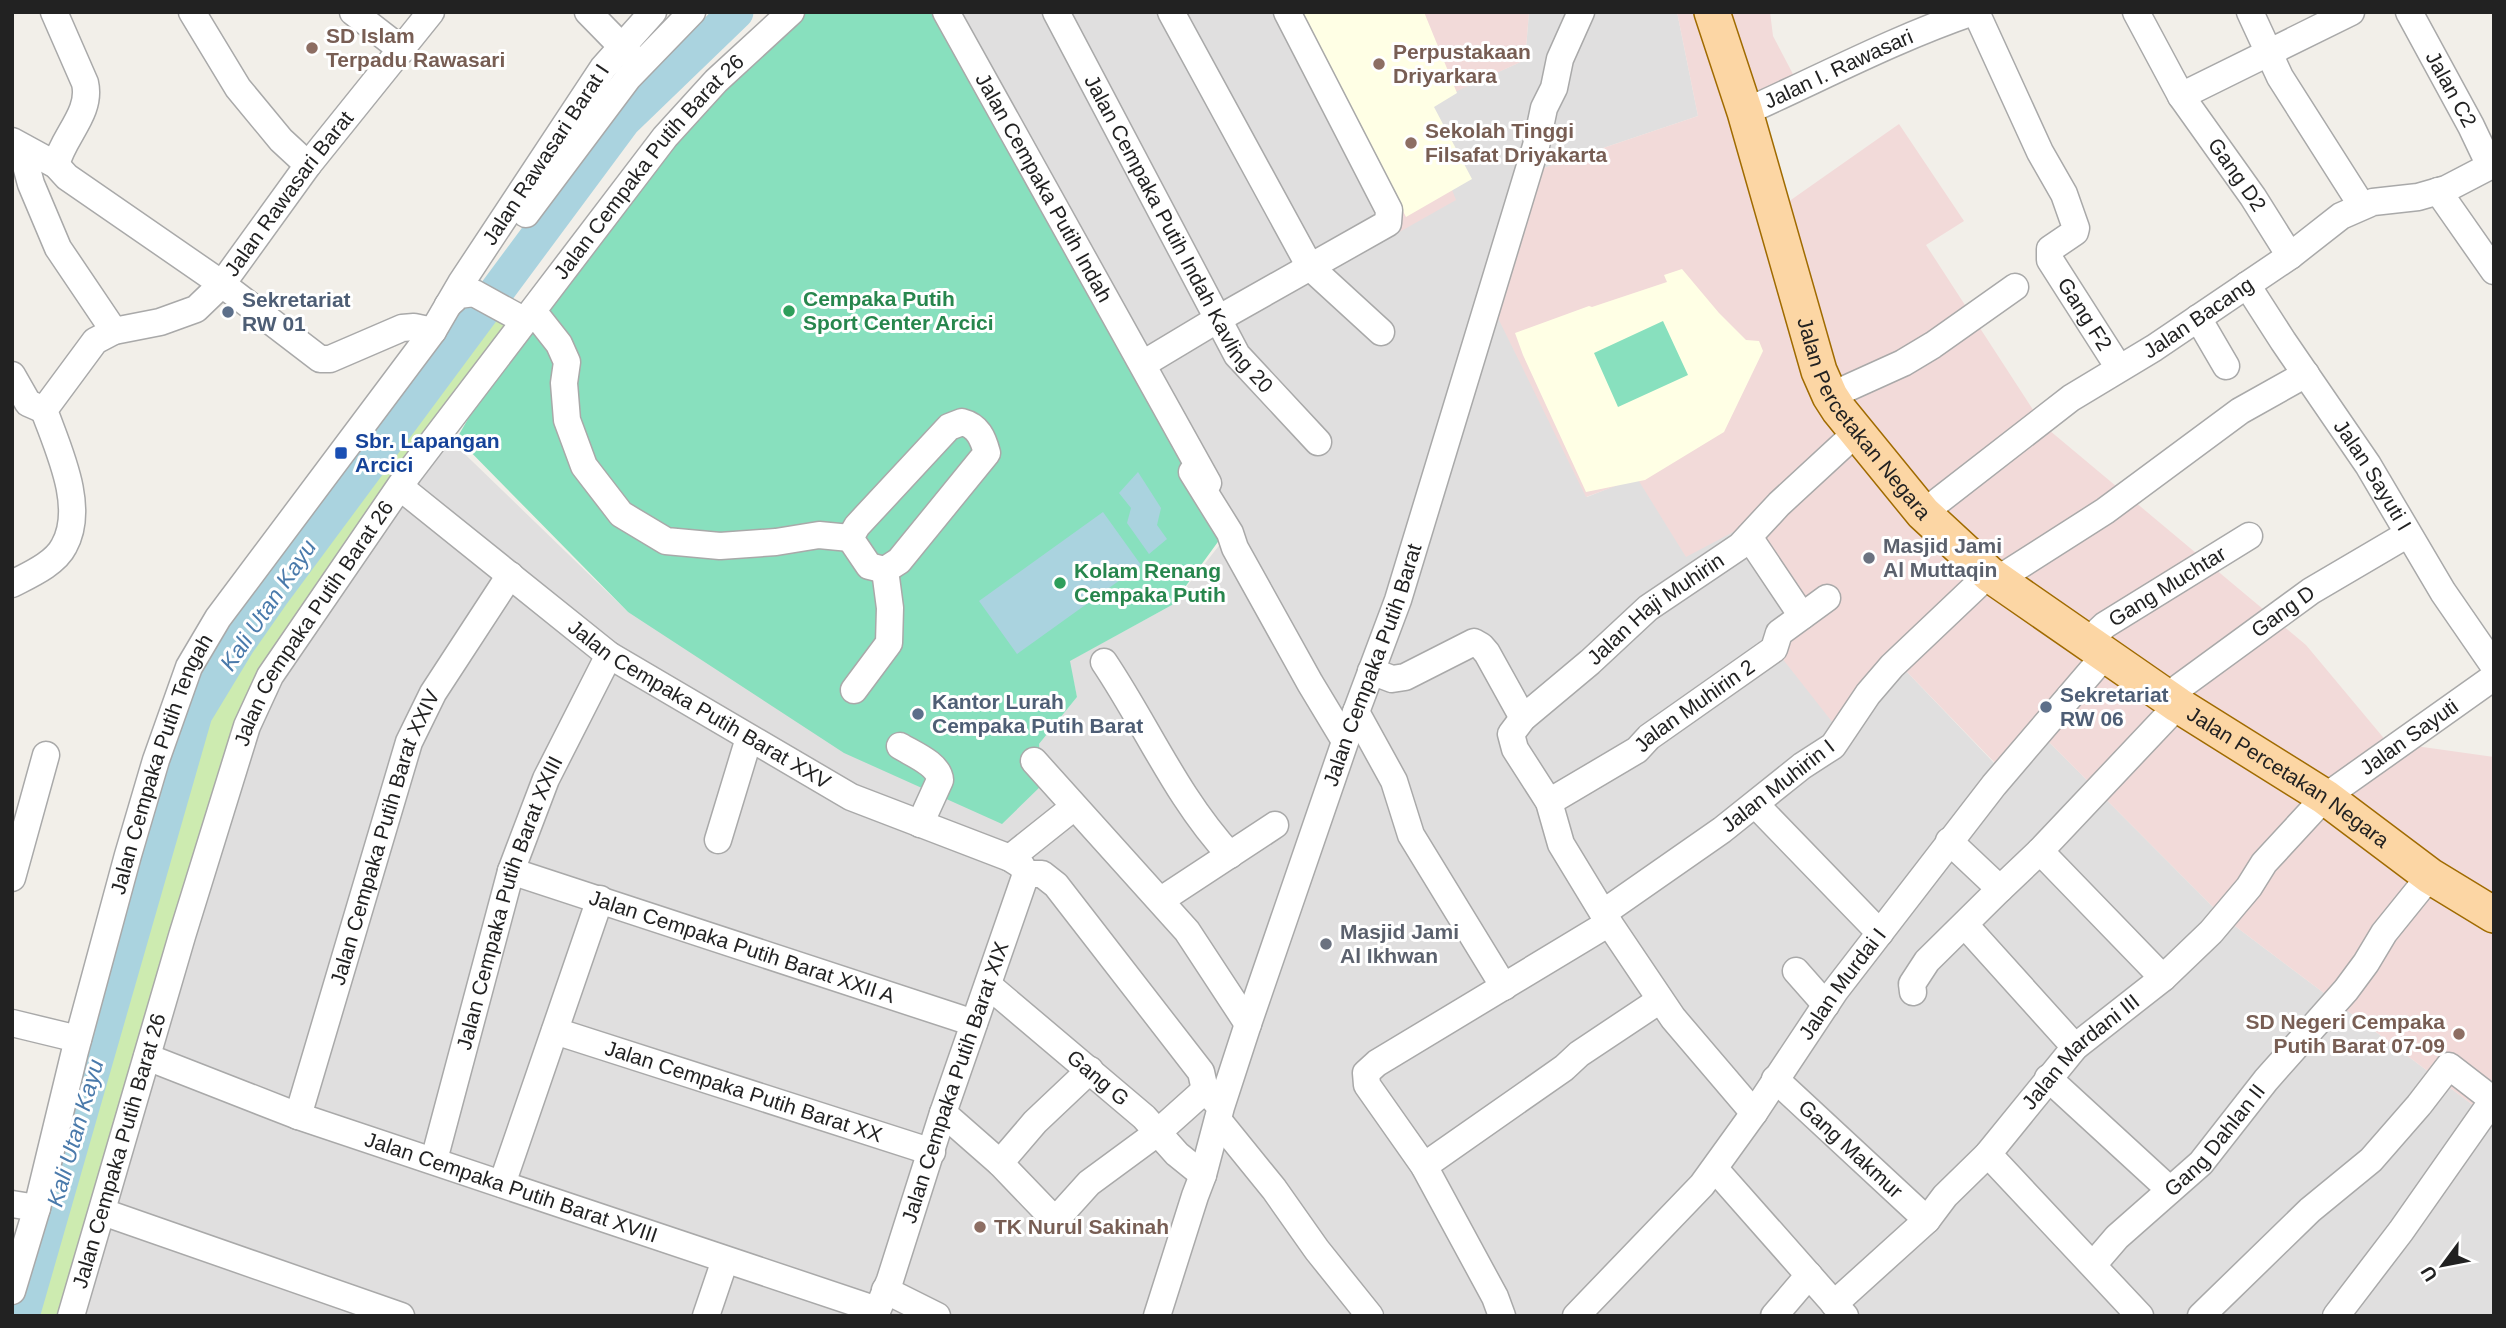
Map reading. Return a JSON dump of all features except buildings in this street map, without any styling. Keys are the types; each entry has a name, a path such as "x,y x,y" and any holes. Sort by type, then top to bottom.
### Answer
{"main road":[{"name":"Jalan Percetakan Negara","path":"1712,12 1745,112 1819,371 1830,396 1923,513 1993,577 2172,701 2325,797 2430,876 2494,915"}],"street":[{"path":"54,12 87,95 85,105 59,152 57,164"},
{"path":"192,12 238,88 281,140 308,165"},
{"path":"354,12 402,50"},
{"name":"Jalan Rawasari Barat","path":"431,12 308,165 222,284 320,359 330,359 402,328 414,327 433,331"},
{"path":"588,12 639,65"},
{"name":"Jalan Rawasari Barat I","path":"478,295 478,279 546,171 603,68 653,12"},
{"name":"Jalan Rawasari Barat I","path":"448,305 546,171 639,65 692,12"},
{"name":"Jalan Cempaka Putih Barat 26","path":"71,1316 147,1056 252,716 270,676 400,487 525,317 665,136 716,81 792,12"},
{"name":"Jalan Cempaka Putih Indah","path":"946,12 1209,483"},
{"name":"Jalan Cempaka Putih Indah Kavling 20","path":"1056,12 1237,355 1318,442"},
{"path":"1171,12 1310,267 1381,332"},
{"path":"1143,364 1384,227 1389,219 1389,211 1287,12"},
{"name":"Jalan Cempaka Putih Barat","path":"1157,1316 1203,1175 1214,1105 1248,1024 1345,741 1398,600 1536,146 1544,108 1554,88 1560,60 1581,12"},
{"name":"Jalan I. Rawasari","path":"1745,112 1937,24 1975,12"},
{"name":"Gang F2","path":"1975,12 2040,152 2064,194 2076,228 2075,232 2050,249 2050,260 2119,368"},
{"name":"Gang D2","path":"2136,12 2181,96 2253,197 2290,256"},
{"path":"2250,12 2280,78 2362,206"},
{"path":"2181,96 2351,12"},
{"name":"Jalan C2","path":"2409,12 2492,165"},
{"path":"17,144 57,164 67,177 222,284 196,309 160,322 114,331 95,341 28,409"},
{"path":"17,144 58,248 114,331"},
{"name":"Jalan Bacang","path":"1923,513 2045,417 2290,256 2341,216 2373,202 2418,197 2438,191 2492,165"},
{"path":"2438,191 2494,271"},
{"name":"Jalan Sayuti I","path":"2247,285 2368,466 2443,592 2494,666"},
{"path":"1830,396 1903,363 2015,287"},
{"path":"448,305 459,295 478,295 525,317 559,344 567,362 564,383 567,420 583,466 621,514 666,541 720,547 819,535 850,538"},
{"name":"Jalan Cempaka Putih Tengah","path":"12,1291 25,1206 78,1038 145,795 189,667 218,618 433,331 448,305"},
{"path":"2198,318 2225,366"},
{"name":"Jalan Muhirin I","path":"1424,1166 1367,1086 1366,1073 1377,1063 1504,987 1606,918 1756,805 1802,766 1833,746 1868,694 1892,666 1993,577 2105,511 2240,411 2306,374"},
{"path":"12,375 70,485 71,529 64,548 40,569 12,584"},
{"path":"1169,414 1166,421 1177,448 1230,533 1235,548 1345,741"},
{"path":"956,422 968,423 983,436 987,453 898,561 885,569 869,566 850,538 857,526 949,427 956,422"},
{"name":"Jalan Haji Muhirin","path":"1523,719 1648,608 1740,546 1779,504 1857,432"},
{"name":"Jalan Cempaka Putih Barat XXV","path":"400,487 609,655 851,797 1042,874 1056,885 1201,1072 1214,1105 1317,1250 1370,1316"},
{"name":"Gang D","path":"1913,992 1912,984 1922,967 2040,851 2172,701 2311,591 2408,534"},
{"name":"Gang Muchtar","path":"2096,648 2105,625 2249,536"},
{"path":"1749,537 1802,616"},
{"path":"854,690 889,643 890,608 885,569"},
{"name":"Jalan Cempaka Putih Barat XXIV","path":"298,1116 409,742 433,692 510,575"},
{"name":"Jalan Muhirin 2","path":"1549,802 1637,750 1649,737 1774,649 1779,633 1827,598"},
{"path":"1371,671 1392,679 1405,677 1474,642 1481,646 1523,719 1511,734 1511,740 1549,802 1561,844 1660,1000 1754,1113"},
{"name":"Jalan Murdai I","path":"1576,1316 1715,1169 1826,1005 2096,648"},
{"name":"Jalan Cempaka Putih Barat XXIII","path":"434,1160 511,871 546,779 609,655"},
{"path":"1104,662 1133,704 1185,798 1206,830 1230,855"},
{"name":"Jalan Sayuti","path":"2325,797 2494,677"},
{"path":"1356,712 1394,780 1411,835 1504,987"},
{"path":"718,840 750,738"},
{"path":"900,746 939,773 940,780 920,824"},
{"path":"12,878 46,755"},
{"path":"1034,761 1187,931 1248,1024"},
{"name":"Jalan Mardani III","path":"1840,1310 1927,1220 1945,1196 1989,1154 2075,1047 2163,978 2211,932 2249,887 2264,863 2325,797"},
{"path":"1756,805 1880,933"},
{"path":"1018,866 1074,807"},
{"path":"1161,900 1275,825"},
{"path":"1950,841 2000,889"},
{"path":"2040,851 2163,978"},
{"name":"Jalan Cempaka Putih Barat XIX","path":"879,1305 988,985 1018,866"},
{"name":"Jalan Cempaka Putih Barat XXII A","path":"511,871 974,1023"},
{"name":"Gang Dahlan II","path":"2093,1265 2117,1237 2201,1163 2266,1080 2327,1014 2366,963 2384,933 2430,876"},
{"path":"502,1184 600,899"},
{"path":"1965,925 2075,1047"},
{"path":"1796,971 1826,1005"},
{"name":"Gang G","path":"988,985 1144,1116 1177,1154 1203,1175"},
{"path":"1502,1316 1495,1297 1424,1166 1564,1069 1579,1054 1660,1000"},
{"path":"12,1023 78,1038"},
{"name":"Jalan Cempaka Putih Barat XX","path":"555,1031 932,1152"},
{"name":"Jalan Cempaka Putih Barat XVIII","path":"147,1056 298,1116 725,1259 879,1305"},
{"path":"2201,1316 2310,1210 2371,1160 2413,1113 2449,1066 2493,1100 2401,1231 2336,1316"},
{"path":"1000,1164 1035,1122 1090,1070"},
{"path":"2048,1078 2170,1190"},
{"name":"Gang Makmur","path":"1774,1079 1927,1220"},
{"path":"943,1113 1000,1164 1049,1215 1055,1217 1061,1214 1089,1183 1157,1133 1214,1105"},
{"path":"1989,1154 2093,1265 2132,1313"},
{"path":"1715,1169 1840,1310"},
{"path":"103,1212 401,1316"},
{"path":"706,1316 725,1259"},
{"path":"1774,1316 1809,1275"},
{"path":"879,1305 937,1316"}],"shaded area":[{"path":"945,12 1278,12 1420,107 1525,60 1529,12 1677,12 1698,116 1535,171 1587,497 1637,477 1737,529 1790,619 1907,672 1994,763 2036,729 2223,917 2494,1121 2494,1316 71,1316 247,726 442,432 628,612 1043,784 1039,744 1077,697 1069,661 1172,605 1229,533"},
{"path":"1278,12 1529,12 1525,60 1420,108 1456,200 1387,239"},
{"name":"Sekolah Tinggi Filsafat Driyakarta","path":"1303,12 1424,12 1457,93 1434,107 1472,179 1406,217"},
{"path":"1677,12 1770,12 1773,36 1806,99 1756,117 1788,202 1899,124 1964,221 1926,245 2043,425 2306,645 2387,742 2494,757 2494,1121 2223,917 2036,729 1995,763 1907,672 1833,723 1767,639 1790,618 1737,530 1686,557 1637,478 1586,497 1492,306 1535,171 1698,116"},
{"path":"1682,269 1719,313 1746,340 1759,341 1763,351 1724,432 1645,480 1586,492 1515,333 1667,282 1664,275"}],"green space":[{"path":"801,12 941,12 1139,363 1220,539 1172,605 1070,661 1077,697 1039,744 1043,784 1002,824 844,753 628,612 457,438 480,398 651,160"},
{"path":"463,294 523,321 282,658 71,1316 12,1316 12,1288 191,672"},
{"path":"1663,321 1688,375 1618,407 1594,353"}],"water":[{"path":"1138,472 1161,508 1157,525 1167,539 1149,554 1127,523 1131,508 1119,493"},
{"name":"Kolam Renang Cempaka Putih","path":"1103,512 1141,565 1017,654 979,601"}],"waterway":[{"name":"Kali Utan Kayu","path":"22,1316 195,714 238,643 273,593 623,121 736,12"}],"place":[{"name":"SD Islam Terpadu Rawasari","path":"312,48"},
{"name":"Perpustakaan Driyarkara","path":"1379,64"},
{"name":"Sekolah Tinggi Filsafat Driyakarta","path":"1411,143"},
{"name":"Cempaka Putih Sport Center Arcici","path":"789,311"},
{"name":"Sekretariat RW 01","path":"228,312"},
{"name":"Sbr. Lapangan Arcici","path":"341,453"},
{"name":"Masjid Jami Al Muttaqin","path":"1869,558"},
{"name":"Kolam Renang Cempaka Putih","path":"1060,583"},
{"name":"Sekretariat RW 06","path":"2046,707"},
{"name":"Kantor Lurah Cempaka Putih Barat","path":"918,714"},
{"name":"Masjid Jami Al Ikhwan","path":"1326,944"},
{"name":"SD Negeri Cempaka Putih Barat 07-09","path":"2459,1034"},
{"name":"TK Nurul Sakinah","path":"980,1227"}]}
